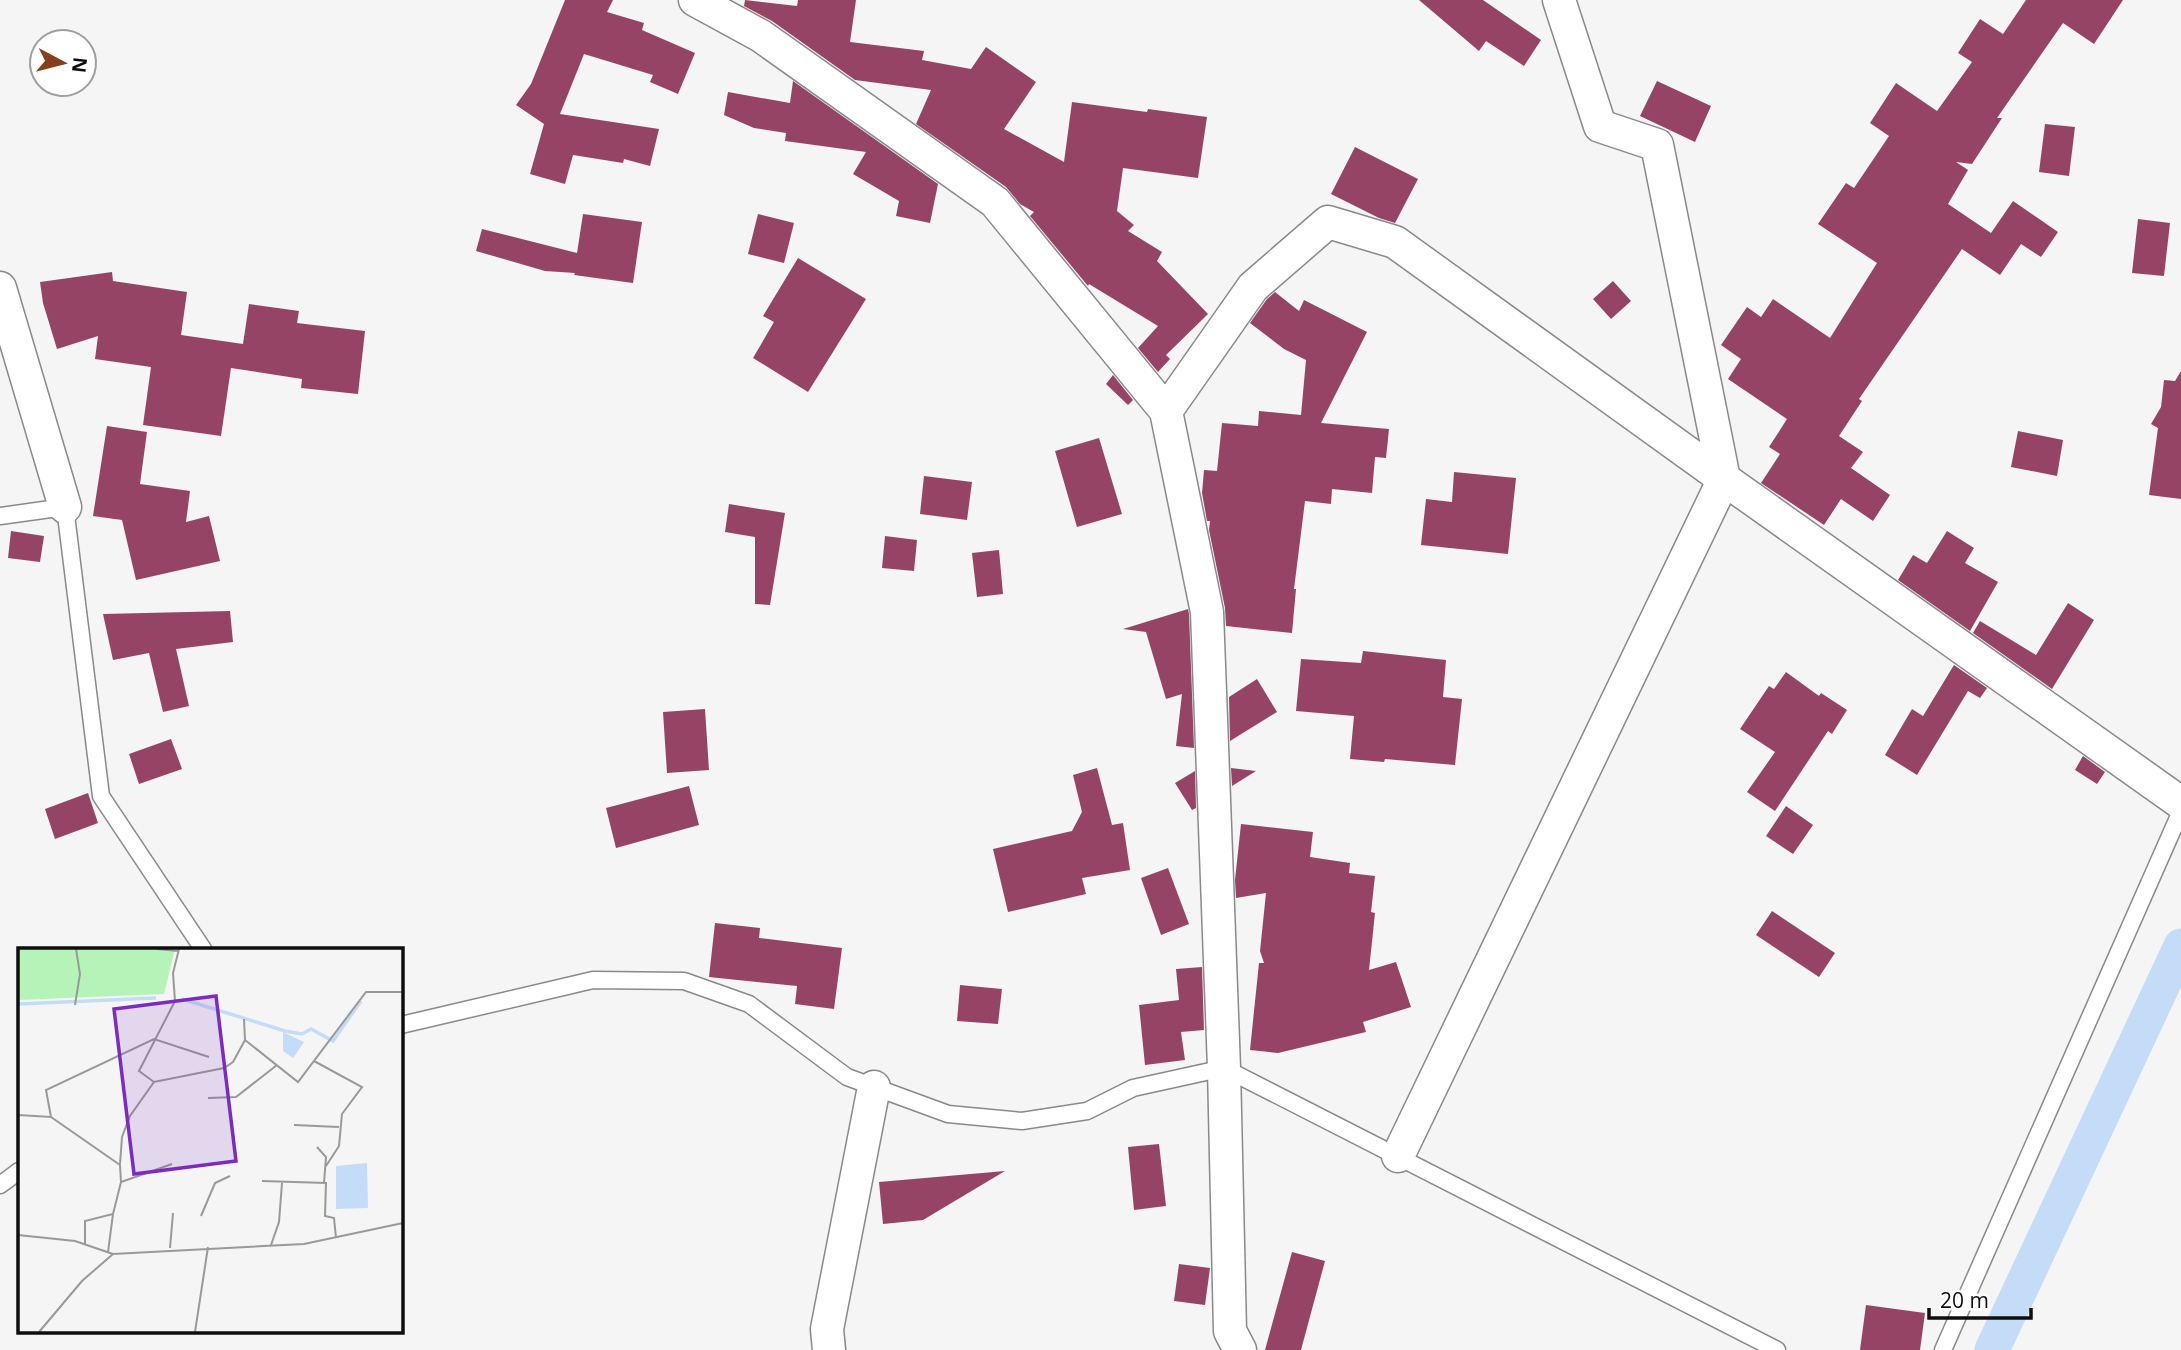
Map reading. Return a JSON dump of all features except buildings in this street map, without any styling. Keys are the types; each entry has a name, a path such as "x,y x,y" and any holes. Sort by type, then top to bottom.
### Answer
{"street":[{"path":"695,0 761,36 995,202 1166,411 1207,612 1224,1068 1230,1331 1240,1350"},
{"path":"1398,1156 1724,479 1657,145 1600,126 1559,0"},
{"path":"1166,411 1253,288 1328,222 1395,242 2181,803"},
{"path":"0,288 65,507"},
{"path":"830,1350 827,1329 874,1087"}],"lane":[{"path":"0,516 65,507 101,796 202,948"},
{"path":"1943,1350 2181,811"},
{"path":"402,1025 593,979 684,981 749,1004 847,1077 948,1114 1022,1121 1087,1111 1133,1087 1224,1068 1777,1350"},
{"path":"0,1185 18,1172"}],"waterway":[{"path":"1992,1350 2181,946"}]}
